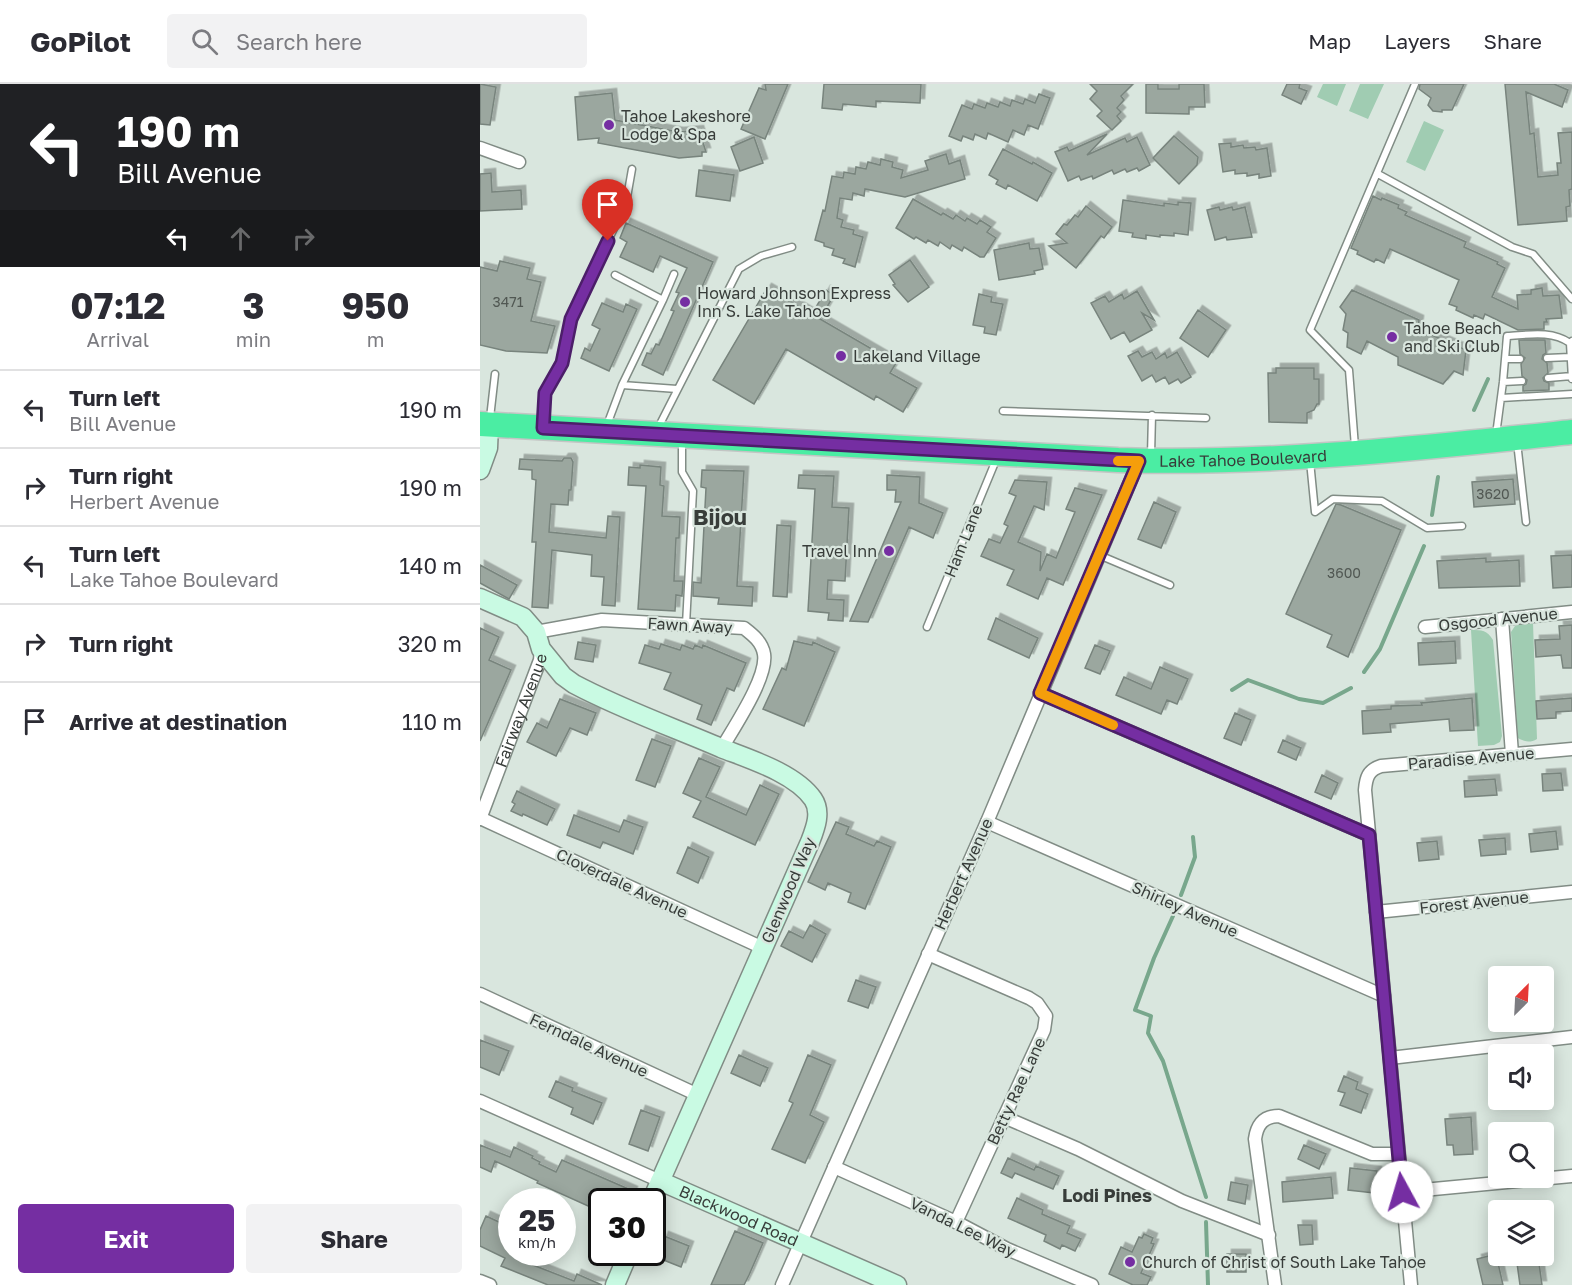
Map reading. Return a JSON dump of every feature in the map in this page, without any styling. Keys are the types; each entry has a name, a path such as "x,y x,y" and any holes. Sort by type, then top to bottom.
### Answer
{"highway":[{"name":"Lake Tahoe Boulevard","path":"484,424 1145,461 1355,454 1572,432"}],"street":[{"path":"480,148 519,162"},
{"path":"480,470 488,448 484,424"},
{"name":"Herbert Avenue","path":"782,1285 987,822 1100,555 1145,461"},
{"name":"Fairway Avenue","path":"480,598 523,617 538,640 540,660 480,819"},
{"name":"Osgood Avenue","path":"1425,627 1572,612"},
{"path":"1502,619 1512,754"},
{"name":"Fawn Away","path":"538,640 602,620 744,628 757,638 764,655 759,682 722,748"},
{"name":"Glenwood Way","path":"538,640 563,676 574,684 772,769 790,779 813,799 817,811 816,825 810,842 657,1188"},
{"path":"1040,693 1369,835 1411,1285"},
{"name":"Paradise Avenue","path":"1369,835 1365,780 1370,771 1386,765 1572,749"},
{"name":"Cloverdale Avenue","path":"480,819 763,948"},
{"name":"Shirley Avenue","path":"987,822 1384,996"},
{"name":"Forest Avenue","path":"1376,912 1572,892"},
{"name":"Betty Rae Lane","path":"928,954 1029,998 1042,1009 1046,1016 1044,1030 956,1222"},
{"name":"Ferndale Avenue","path":"480,994 698,1095"},
{"path":"1390,1058 1572,1037"},
{"name":"Blackwood Road","path":"480,1101 897,1285"},
{"path":"1275,1285 1256,1139 1256,1131 1264,1119 1279,1116 1372,1154 1398,1154"},
{"path":"1004,1117 1078,1149 1182,1201 1269,1234"},
{"name":"Vanda Lee Way","path":"834,1167 956,1222 1007,1249 1092,1285"},
{"path":"1402,1192 1572,1176"},
{"path":"615,1285 623,1266"},
{"path":"480,1281 490,1285"}],"lane":[{"path":"1355,454 1348,370 1310,330 1378,174 1414,84"},
{"path":"543,428 545,393 562,363 571,319 626,203 632,169"},
{"path":"1378,174 1512,247 1533,254 1572,299"},
{"path":"655,434 739,269 761,256 792,248"},
{"path":"606,431 622,384 674,274"},
{"path":"615,275 663,300"},
{"path":"1526,522 1506,438 1501,398 1507,336 1551,334 1571,342 1569,357 1572,378 1548,378"},
{"path":"1547,358 1569,357"},
{"path":"1505,359 1520,359"},
{"path":"484,424 495,374"},
{"path":"1503,382 1522,381"},
{"path":"622,384 677,389"},
{"path":"1501,398 1572,394"},
{"path":"1002,411 1206,418"},
{"path":"1145,461 1152,415"},
{"path":"682,435 682,472 693,491 686,625"},
{"name":"Ham Lane","path":"927,627 999,454"},
{"path":"1309,457 1315,512 1333,499 1382,501 1427,528 1462,526"},
{"path":"1100,555 1170,585"}],"green space":[{"path":"1323,84 1346,84 1337,106 1317,97"},
{"path":"1360,84 1384,84 1368,119 1349,111"},
{"path":"1424,121 1444,130 1425,171 1406,162"},
{"path":"1527,621 1533,623 1537,739 1530,741 1518,738 1511,632 1515,626"},
{"path":"1471,630 1484,631 1493,640 1502,736 1500,742 1494,745 1478,746"}],"building":[{"path":"480,84 496,87 490,125 480,124"},
{"path":"765,84 788,84 765,139 741,129 759,88 766,90"},
{"path":"824,84 921,84 920,103 876,101 876,107 843,104 842,110 822,108"},
{"path":"1090,84 1133,84 1121,96 1124,100 1117,108 1121,112 1117,116 1121,121 1112,130 1097,116 1102,111 1090,99 1097,91"},
{"path":"1146,84 1158,84 1158,89 1179,89 1179,84 1204,84 1205,107 1189,107 1189,114 1146,113"},
{"path":"1287,84 1300,84 1299,88 1307,91 1301,104 1282,95"},
{"path":"1420,84 1464,84 1452,110 1442,110 1442,112 1433,111 1428,105 1431,98 1419,89"},
{"path":"1505,84 1554,84 1568,90 1562,107 1526,92 1530,134 1534,133 1538,177 1558,175 1557,163 1561,163 1558,133 1572,132 1572,189 1569,190 1570,206 1566,207 1567,221 1518,225"},
{"name":"Tahoe Lakeshore Lodge & Spa","path":"612,93 615,120 679,132 699,130 706,152 702,152 702,156 679,158 598,143 599,138 578,140 575,97"},
{"path":"1039,94 1050,98 1038,129 1028,125 1024,135 1013,130 1008,142 988,133 986,139 975,134 973,140 963,136 961,141 949,136 962,105 972,109 974,104 985,108 987,103 998,107 1000,102 1010,106 1012,100 1023,104 1025,99 1035,103"},
{"path":"1107,134 1087,155 1125,138 1127,142 1137,137 1150,165 1139,171 1137,168 1127,172 1125,169 1114,174 1112,170 1093,179 1092,176 1081,180 1079,176 1068,181 1055,152 1067,147 1069,151"},
{"path":"1174,136 1198,157 1197,165 1179,184 1153,158"},
{"path":"754,137 763,163 740,171 731,147"},
{"path":"1231,143 1231,147 1243,145 1244,148 1255,147 1256,150 1267,148 1271,176 1259,178 1259,174 1247,176 1247,173 1235,174 1235,170 1223,172 1219,144"},
{"path":"1003,149 1052,173 1037,201 1008,185 1006,189 996,184 998,180 989,175"},
{"path":"946,154 949,164 960,160 965,179 905,197 865,189 864,196 853,193 852,200 840,198 837,218 843,220 841,227 854,230 853,234 863,237 855,267 843,263 845,259 832,255 834,249 815,240 823,210 825,211 832,176 843,178 844,172 855,174 856,167 866,169 868,162 880,165 881,159 893,162 892,167 903,170 901,178 928,170 925,161"},
{"path":"699,170 734,175 730,201 696,196"},
{"path":"491,173 492,192 521,190 522,209 480,211 480,174"},
{"path":"1373,196 1399,205 1398,208 1407,212 1405,215 1466,242 1464,247 1498,262 1497,264 1505,268 1492,297 1518,309 1517,295 1531,294 1531,290 1542,288 1543,296 1559,295 1562,318 1546,319 1544,329 1518,330 1485,314 1483,319 1474,315 1473,318 1449,304 1459,280 1390,249 1384,263 1376,259 1374,262 1357,254 1358,251 1351,248"},
{"path":"913,199 953,219 956,215 965,221 967,218 977,224 980,220 991,227 987,232 996,238 984,257 964,247 962,251 952,245 950,249 940,242 938,246 928,240 926,243 916,237 914,239 896,228"},
{"path":"1123,200 1164,206 1164,203 1178,205 1178,202 1191,203 1188,235 1174,233 1174,236 1160,235 1160,237 1146,235 1146,239 1132,237 1133,233 1119,231"},
{"path":"1086,206 1112,227 1104,238 1101,236 1076,268 1049,246 1067,243 1056,234 1075,215 1078,217"},
{"path":"1219,207 1220,210 1232,207 1233,210 1245,207 1252,237 1227,240 1226,237 1215,240 1207,210"},
{"name":"Howard Johnson Express Inn S. Lake Tahoe","path":"626,223 713,262 663,375 642,365 647,353 651,354 656,344 659,345 674,311 671,310 679,293 676,292 687,268 660,256 653,272 620,257 627,242 620,238"},
{"path":"1029,243 1030,249 1039,248 1043,269 1034,271 1035,274 999,280 994,250"},
{"path":"910,260 929,287 908,302 893,285 895,284 889,275"},
{"path":"500,261 530,268 527,279 541,282 531,321 555,326 547,353 506,351 480,345 480,267 497,271"},
{"name":"Lakeland Village","path":"767,288 812,314 826,290 834,295 820,319 896,363 890,373 917,388 903,412 876,396 874,400 786,349 754,404 713,380"},
{"name":"Tahoe Beach and Ski Club","path":"1352,290 1419,320 1418,329 1466,350 1463,375 1454,371 1443,384 1398,365 1398,357 1367,341 1361,354 1347,347 1348,333 1343,330 1346,314 1340,307"},
{"path":"1137,291 1154,320 1142,313 1152,330 1130,342 1124,332 1111,339 1091,303 1105,296 1109,302 1122,294 1124,299"},
{"path":"979,294 992,297 991,302 1003,304 996,335 984,333 985,327 973,325"},
{"path":"602,303 623,312 626,304 637,309 609,371 581,358 585,348 590,351 600,329 592,325"},
{"path":"1198,310 1226,330 1208,357 1180,338"},
{"path":"1519,340 1545,340 1546,353 1542,359 1547,363 1548,373 1543,378 1549,383 1549,390 1523,391 1527,380 1522,376 1521,364 1525,358 1520,354"},
{"path":"1138,351 1142,357 1152,352 1156,359 1165,353 1167,358 1177,352 1191,377 1181,383 1178,379 1169,384 1165,377 1156,382 1152,375 1142,381 1128,356"},
{"path":"1276,368 1314,368 1314,379 1319,379 1319,404 1307,413 1307,423 1269,422 1268,373 1276,373"},
{"path":"564,458 571,458 573,462 568,505 551,504 549,532 606,538 608,516 620,517 615,606 602,605 604,577 591,576 592,555 552,550 548,608 532,607 536,542 532,542 536,480 532,479 532,470 519,469 520,459 562,461"},
{"path":"640,465 661,467 660,485 664,486 662,516 680,517 679,538 676,538 674,581 683,581 682,596 676,595 675,611 638,609 646,486 628,485 629,467 640,468"},
{"path":"702,470 744,471 737,586 753,587 752,606 718,604 719,598 693,596 693,582 701,583 706,488 701,487"},
{"path":"799,475 834,476 832,507 849,508 845,581 828,580 827,599 844,600 843,621 828,620 829,613 808,611 815,489 798,488"},
{"name":"Travel Inn","path":"887,475 920,477 919,503 943,513 933,538 909,527 868,622 850,621 901,502 895,502 896,490 887,490"},
{"path":"1513,479 1515,504 1474,507 1472,482"},
{"path":"1015,480 1047,482 1044,510 1034,506 1018,542 1041,552 1040,571 1047,554 1056,558 1075,512 1066,509 1075,488 1102,495 1063,585 1047,578 1038,599 1007,585 1014,570 981,556 989,539 1000,543 1008,526 1004,524 1016,496 1009,493"},
{"path":"1154,502 1176,512 1161,548 1138,539"},
{"path":"1336,504 1401,530 1348,657 1327,647 1332,635 1286,614"},
{"path":"777,525 791,526 787,597 773,596"},
{"path":"1572,555 1572,587 1553,588 1551,556"},
{"path":"1486,558 1486,562 1519,560 1520,586 1439,588 1437,561"},
{"path":"480,565 517,585 509,599 480,583"},
{"path":"996,618 1038,638 1029,658 988,639"},
{"path":"1572,625 1572,668 1563,668 1561,655 1536,657 1535,640 1560,639 1559,626"},
{"path":"480,628 499,637 489,660 511,670 480,741"},
{"path":"794,641 812,645 813,642 835,652 804,726 763,709 782,668 786,670"},
{"path":"1455,641 1456,663 1419,665 1418,643"},
{"path":"578,642 596,645 593,662 575,659"},
{"path":"661,644 680,650 682,645 693,649 695,645 702,648 703,645 746,663 734,691 727,688 711,725 697,719 702,705 664,689 671,673 639,663 645,645 659,649"},
{"path":"1095,645 1110,651 1100,674 1085,668"},
{"path":"1160,667 1188,679 1177,704 1167,700 1161,714 1116,695 1124,677 1151,689"},
{"path":"1472,698 1474,730 1450,731 1449,719 1390,724 1391,732 1363,734 1362,711"},
{"path":"1572,698 1572,711 1556,712 1556,718 1537,719 1536,701"},
{"path":"560,699 596,713 587,735 570,728 556,756 527,742 537,723 547,728"},
{"path":"1235,713 1251,720 1241,745 1224,738"},
{"path":"652,739 671,746 655,787 636,780"},
{"path":"1283,740 1301,748 1296,760 1278,752"},
{"path":"699,758 720,767 706,797 746,815 760,785 779,794 755,845 693,817 701,801 683,793"},
{"path":"1561,773 1563,790 1543,791 1542,774"},
{"path":"1322,775 1338,783 1331,799 1315,792"},
{"path":"1495,779 1497,795 1465,797 1464,781"},
{"path":"517,791 555,809 547,825 511,811 515,804 512,802"},
{"path":"574,815 619,832 624,820 643,827 633,854 603,842 600,848 567,835"},
{"path":"836,822 849,827 846,834 874,846 877,841 891,847 865,909 848,902 851,893 828,883 825,890 808,882"},
{"path":"1556,831 1558,849 1531,852 1529,834"},
{"path":"1505,838 1506,854 1481,856 1479,840"},
{"path":"1437,841 1439,859 1419,861 1417,843"},
{"path":"688,847 709,857 698,883 677,873"},
{"path":"810,925 826,934 812,962 781,946 789,931 803,938"},
{"path":"856,980 876,987 868,1008 848,1001"},
{"path":"480,1040 509,1051 499,1075 480,1067"},
{"path":"739,1055 768,1068 760,1086 731,1073"},
{"path":"808,1055 831,1065 810,1115 824,1122 805,1163 772,1149 793,1103 789,1101"},
{"path":"1344,1076 1358,1082 1356,1089 1368,1094 1361,1113 1340,1105 1345,1093 1338,1091"},
{"path":"556,1081 573,1088 572,1091 602,1103 593,1124 571,1114 573,1108 549,1097"},
{"path":"641,1110 660,1117 648,1151 629,1144"},
{"path":"1471,1117 1473,1154 1454,1155 1453,1145 1447,1145 1445,1119"},
{"path":"480,1145 510,1157 514,1147 533,1156 532,1158 540,1162 539,1164 556,1172 562,1160 626,1188 588,1188 588,1206 576,1201 576,1188 548,1188 495,1161 491,1172 480,1167"},
{"path":"1304,1145 1326,1154 1319,1169 1298,1159"},
{"path":"1008,1158 1034,1170 1036,1166 1059,1176 1053,1189 1015,1173 1012,1178 1001,1173"},
{"path":"1350,1168 1377,1171 1374,1193 1348,1190"},
{"path":"1331,1177 1333,1198 1283,1202 1282,1182"},
{"path":"1231,1182 1248,1185 1245,1204 1228,1200"},
{"path":"1017,1198 1043,1210 1042,1214 1070,1226 1067,1233 1081,1239 1075,1251 1062,1245 1060,1249 1044,1241 1046,1235 1008,1218"},
{"path":"486,1216 498,1222 498,1255 480,1246 480,1230"},
{"path":"1298,1225 1312,1225 1313,1244 1300,1245"},
{"path":"735,1231 763,1243 749,1275 744,1285 711,1285"},
{"name":"Church of Christ of South Lake Tahoe","path":"1144,1234 1153,1238 1151,1243 1154,1244 1141,1273 1151,1277 1147,1285 1133,1285 1109,1274 1121,1247 1132,1252 1139,1237 1142,1238"},
{"path":"666,1237 689,1246 681,1267 666,1261"},
{"path":"1227,1254 1246,1254 1246,1272 1227,1272"},
{"path":"1488,1256 1488,1266 1499,1266 1503,1285 1483,1285 1477,1259"},
{"path":"501,1266 536,1266 574,1281 577,1274 602,1285 548,1285"},
{"path":"1517,1266 1539,1266 1542,1285 1520,1285"}],"waterway":[{"path":"1474,410 1488,379"},
{"path":"1432,515 1438,477"},
{"path":"1364,672 1380,649 1424,546"},
{"path":"1232,690 1248,680 1299,699 1323,703 1351,688"},
{"path":"1181,895 1195,857 1193,837"},
{"path":"1173,916 1154,958 1135,1010 1151,1016 1148,1033 1163,1061 1206,1197"},
{"path":"1206,1222 1208,1285"}],"slow traffic":[{"path":"1113,725 1040,693 1139,461 1118,461"}],"place":[{"name":"Tahoe Lakeshore Lodge & Spa","path":"609,125"},
{"name":"Howard Johnson Express Inn S. Lake Tahoe","path":"685,302"},
{"name":"Tahoe Beach and Ski Club","path":"1392,337"},
{"name":"Lakeland Village","path":"841,356"},
{"name":"Travel Inn","path":"889,551"},
{"name":"Church of Christ of South Lake Tahoe","path":"1130,1262"}],"district":[{"name":"Bijou","path":"720,516"},
{"name":"Lodi Pines","path":"1107,1195"}],"route":[{"path":"608,241 571,319 562,363 545,393 543,428 1139,461 1040,693 1369,835 1402,1192"}]}
